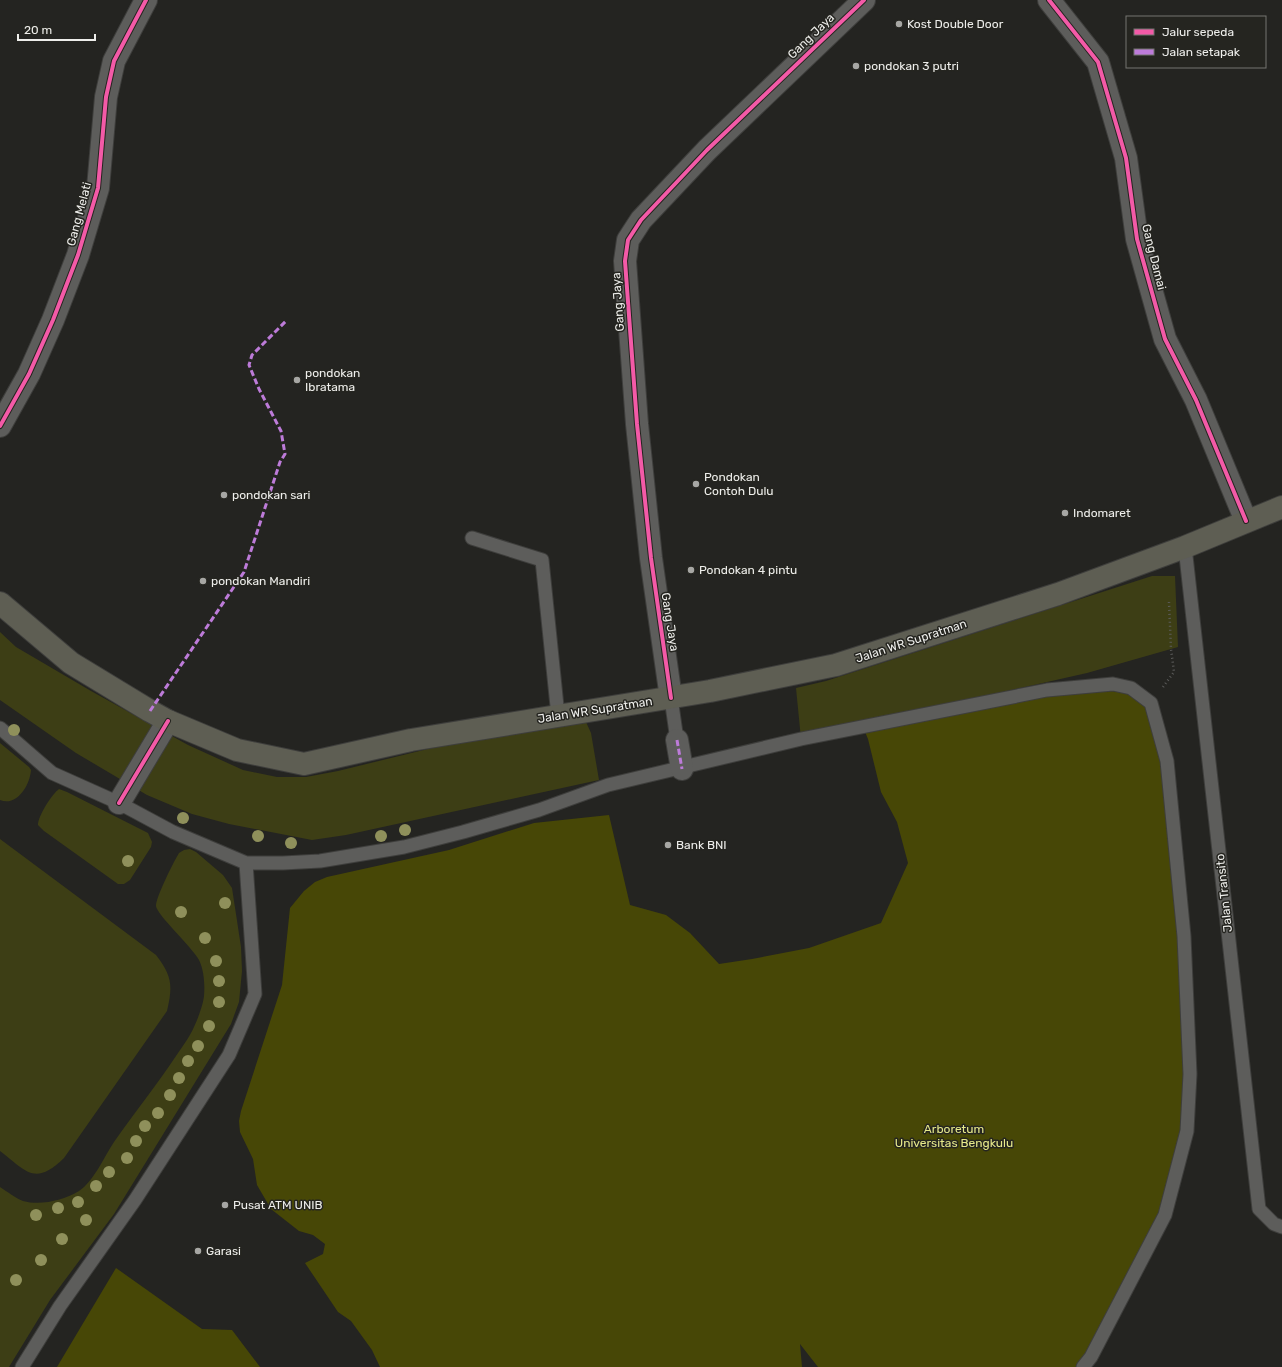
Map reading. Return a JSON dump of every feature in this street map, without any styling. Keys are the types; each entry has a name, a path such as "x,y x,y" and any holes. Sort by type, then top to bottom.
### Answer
{"highway":[{"name":"Jalan WR Supratman","path":"0,602 71,663 150,711 237,750 304,764 411,740 672,698 836,665 1058,594 1185,547 1282,507"}],"street":[{"name":"Gang Melati","path":"0,426 29,374 53,320 78,255 98,188 106,97 114,61 146,0"},
{"name":"Gang Jaya","path":"672,698 650,558 637,424 624,261 628,240 641,220 707,150 864,0"},
{"name":"Gang Damai","path":"1049,0 1098,62 1126,158 1137,239 1165,339 1196,400 1246,521"},
{"path":"119,803 168,720"},
{"path":"678,740 682,769"}],"lane":[{"path":"472,538 542,560 558,716"},
{"name":"Jalan Transito","path":"1185,547 1259,1209 1274,1224 1282,1227"},
{"path":"0,728 52,773 119,803 174,832 246,863 283,863 320,861 404,847 539,810 608,785 682,769 801,739 1047,690 1113,684 1131,688 1151,703 1167,761 1184,936 1190,1074 1187,1131 1165,1215 1091,1358 1083,1367"},
{"path":"672,698 678,740"},
{"path":"22,1367 60,1306 135,1200 229,1055 255,994 246,863"}],"path":[{"path":"1151,703 1174,672 1171,649 1169,601"}],"shaded area":[{"path":"1152,576 1175,576 1178,647 1087,673 801,739 796,688 826,681"},
{"path":"0,632 16,647 91,691 188,745 243,770 277,777 306,777 338,771 448,744 586,722 591,733 599,780 346,835 312,840 229,824 192,814 147,795 76,753 0,700"},
{"path":"0,743 31,770 28,782 22,793 17,798 6,801 0,800"},
{"path":"59,789 148,833 152,842 151,847 130,880 124,884 118,884 44,831 38,825 40,816 53,795"},
{"path":"0,839 156,955 165,969 170,981 170,994 167,1011 64,1158 46,1172 38,1174 24,1170 0,1151"},
{"path":"190,849 196,852 223,875 232,888 241,947 242,971 239,1002 231,1024 114,1214 50,1300 9,1367 0,1367 0,1187 14,1197 23,1201 37,1203 66,1197 84,1187 94,1175 114,1142 186,1042 199,1015 204,992 204,978 201,964 195,954 162,916 156,906 162,888 179,853"}],"green space":[{"name":"Arboretum Universitas Bengkulu","path":"1113,684 1151,703 1175,839 1187,1131 1165,1215 1083,1367 818,1367 800,1344 802,1367 380,1367 372,1350 351,1321 338,1312 305,1263 323,1254 325,1244 313,1235 299,1231 271,1209 257,1185 253,1159 240,1132 239,1121 241,1111 282,985 290,908 304,891 315,882 327,877 449,850 534,823 609,815 630,905 666,915 690,933 719,964 809,948 881,923 908,863 897,822 881,792 868,739 863,727"},
{"path":"116,1268 202,1329 232,1330 260,1367 57,1367"}],"marked path":[{"path":"150,711 244,572 280,462 285,454 281,431 259,389 249,365 252,355 286,321"},
{"path":"677,740 682,769"}],"cycle path":[{"path":"0,426 29,374 53,320 78,255 98,188 106,97 114,61 146,0"},
{"path":"671,698 651,558 637,424 625,261 628,240 641,220 707,150 864,0"},
{"path":"1049,0 1098,62 1126,158 1137,239 1165,339 1196,400 1246,521"},
{"path":"119,803 168,721"}],"place":[{"name":"Kost Double Door","path":"899,24"},
{"name":"pondokan 3 putri","path":"856,66"},
{"name":"pondokan Ibratama","path":"297,380"},
{"name":"Pondokan Contoh Dulu","path":"696,484"},
{"name":"pondokan sari","path":"224,495"},
{"name":"Indomaret","path":"1065,513"},
{"name":"Pondokan 4 pintu","path":"691,570"},
{"name":"pondokan Mandiri","path":"203,581"},
{"name":"Bank BNI","path":"668,845"},
{"name":"Pusat ATM UNIB","path":"225,1205"},
{"name":"Garasi","path":"198,1251"}]}
